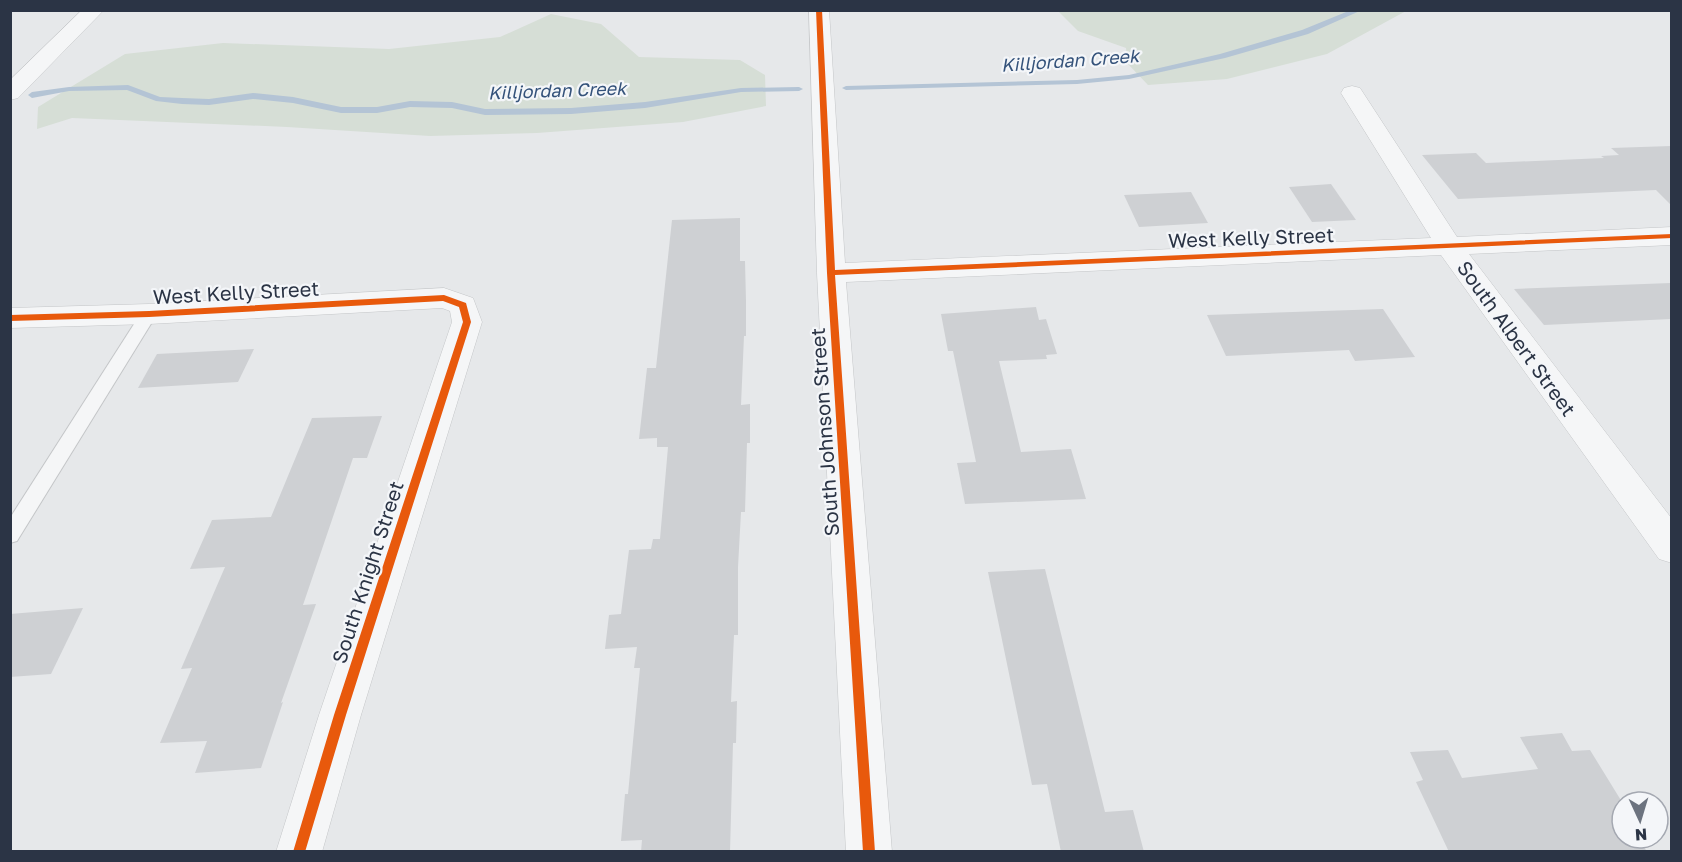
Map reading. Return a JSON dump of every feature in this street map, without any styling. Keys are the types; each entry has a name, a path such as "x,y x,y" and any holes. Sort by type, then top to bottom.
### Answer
{"street":[{"path":"10,93 94,10"},
{"name":"South Johnson Street","path":"819,10 831,273 869,852"},
{"name":"South Albert Street","path":"1352,93 1450,246 1671,548"},
{"name":"West Kelly Street","path":"831,273 1671,236"},
{"name":"West Kelly Street","path":"10,318 149,314 444,298 463,305"},
{"name":"South Knight Street","path":"299,852 340,715 467,322 463,305"}],"lane":[{"path":"10,535 149,314"}],"shaded area":[{"path":"1058,11 1406,11 1327,54 1227,79 1148,85 1128,64 1126,48 1078,31"},
{"path":"551,14 601,24 639,57 740,60 765,75 766,106 683,122 537,133 430,136 287,127 72,118 37,129 38,107 125,54 223,43 389,49 500,37"}],"building":[{"path":"1671,146 1671,205 1656,190 1458,199 1422,155 1476,153 1486,163 1604,158 1601,156 1619,155 1611,148"},
{"path":"1331,184 1356,220 1312,222 1289,187"},
{"path":"1191,192 1208,223 1139,227 1124,195"},
{"path":"740,218 740,261 745,261 746,301 741,405 750,404 750,443 747,443 745,512 741,512 738,635 734,635 731,702 737,701 736,743 733,743 730,852 641,852 642,840 621,841 625,794 628,794 640,668 634,668 637,647 605,649 609,615 621,614 629,550 651,549 653,539 660,539 668,447 657,447 657,438 639,439 647,368 656,368 672,220"},
{"path":"1671,283 1671,319 1544,325 1514,289"},
{"path":"1036,307 1039,320 1046,319 1057,354 1046,355 1047,359 999,361 1021,452 1071,449 1086,499 965,504 957,463 976,462 953,351 948,351 941,314"},
{"path":"1383,309 1415,357 1355,361 1349,350 1226,356 1207,315"},
{"path":"254,349 238,382 138,388 157,354"},
{"path":"382,416 367,458 353,458 303,605 316,604 261,768 195,773 207,741 160,743 192,668 181,669 225,567 190,569 212,520 271,517 312,418"},
{"path":"1045,569 1105,812 1133,810 1144,852 1061,852 1047,784 1032,785 988,572"},
{"path":"83,608 51,674 10,677 10,614"},
{"path":"1562,733 1572,751 1590,750 1615,790 1610,790 1610,850 1646,850 1647,852 1449,852 1416,782 1423,780 1410,752 1448,750 1462,778 1538,769 1520,737"}],"waterway":[{"name":"Killjordan Creek","path":"846,88 1077,82 1129,77 1222,56 1305,32 1359,10"},
{"name":"Killjordan Creek","path":"32,95 69,89 128,87 159,99 182,101 209,102 253,96 293,100 341,110 377,110 410,104 452,105 485,112 571,111 645,105 741,90 799,89"}],"cycle path":[{"path":"819,10 831,273 869,852"},
{"path":"831,273 1672,236"},
{"path":"10,318 149,314 444,298 463,305 467,322 340,715 299,852"}]}
